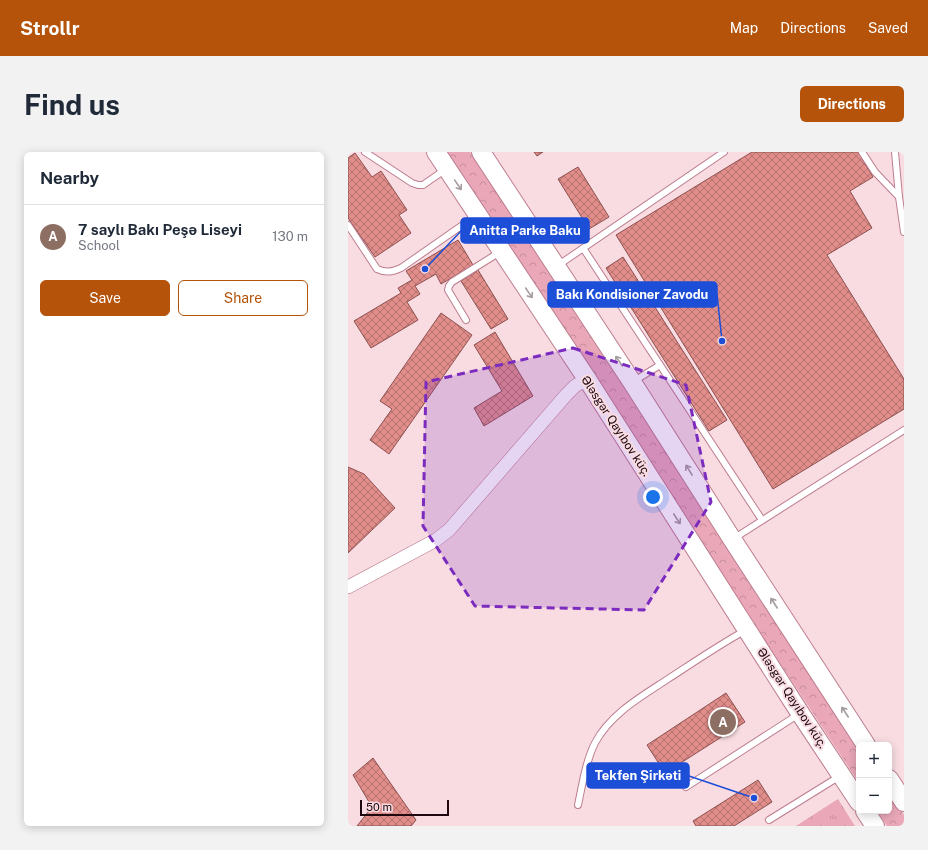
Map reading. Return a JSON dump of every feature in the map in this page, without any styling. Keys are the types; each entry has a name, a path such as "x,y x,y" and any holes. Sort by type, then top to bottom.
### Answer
{"main road":[{"name":"Ələsgər Qayıbov küç.","path":"436,152 586,379 800,713 856,798"},
{"path":"481,152 632,382 864,742"},
{"path":"892,784 904,802"},
{"path":"867,814 875,826"}],"street":[{"path":"348,587 436,540 449,530 566,395 586,379"}],"lane":[{"path":"365,152 412,183 418,185 423,185 447,168"},
{"path":"556,266 724,152"},
{"path":"862,152 874,172 899,197"},
{"path":"895,152 904,232"},
{"path":"348,225 377,270 392,272 478,215"},
{"path":"584,248 762,520"},
{"path":"466,320 448,290 449,286 452,282 502,251"},
{"path":"632,382 660,364"},
{"path":"732,539 904,430"},
{"path":"578,805 586,769 595,743 612,719 646,694 712,650 747,629"},
{"path":"686,787 800,713"},
{"path":"769,820 841,775"}],"highlighted area":[{"path":"573,348 686,385 711,502 644,610 475,606 423,526 426,382"}],"green space":[{"path":"443,152 470,152 856,742 856,778"},
{"path":"892,797 904,815 904,826 887,826 879,814 892,814"},
{"path":"838,799 855,826 796,826"}],"building":[{"path":"534,152 543,152 537,156"},
{"path":"752,152 858,152 873,177 850,191 872,228 827,255 904,379 904,409 773,489 616,235"},
{"path":"355,153 372,177 381,171 407,210 399,215 411,233 375,257 348,218 348,158"},
{"path":"578,167 609,217 589,229 558,179"},
{"path":"458,240 473,265 441,284 436,274 415,286 420,294 407,302 418,320 371,348 354,321 401,293 398,288 412,280 406,271"},
{"path":"623,257 727,420 709,431 606,268"},
{"path":"478,270 508,319 491,329 461,281"},
{"path":"441,313 472,335 389,454 370,440 392,409 380,401"},
{"path":"495,332 533,396 484,426 474,408 502,391 474,345"},
{"path":"348,467 364,474 395,508 348,553"},
{"path":"726,693 745,722 665,773 647,745"},
{"path":"373,758 416,820 411,826 357,826 372,807 353,775"},
{"path":"758,780 772,802 734,826 696,826 693,821"}],"place":[{"name":"Anitta Parke Baku","path":"425,269"},
{"name":"Bakı Kondisioner Zavodu","path":"722,341"},
{"name":"7 saylı Bakı Peşə Liseyi","path":"723,722"},
{"name":"Tekfen Şirkəti","path":"754,798"}]}
